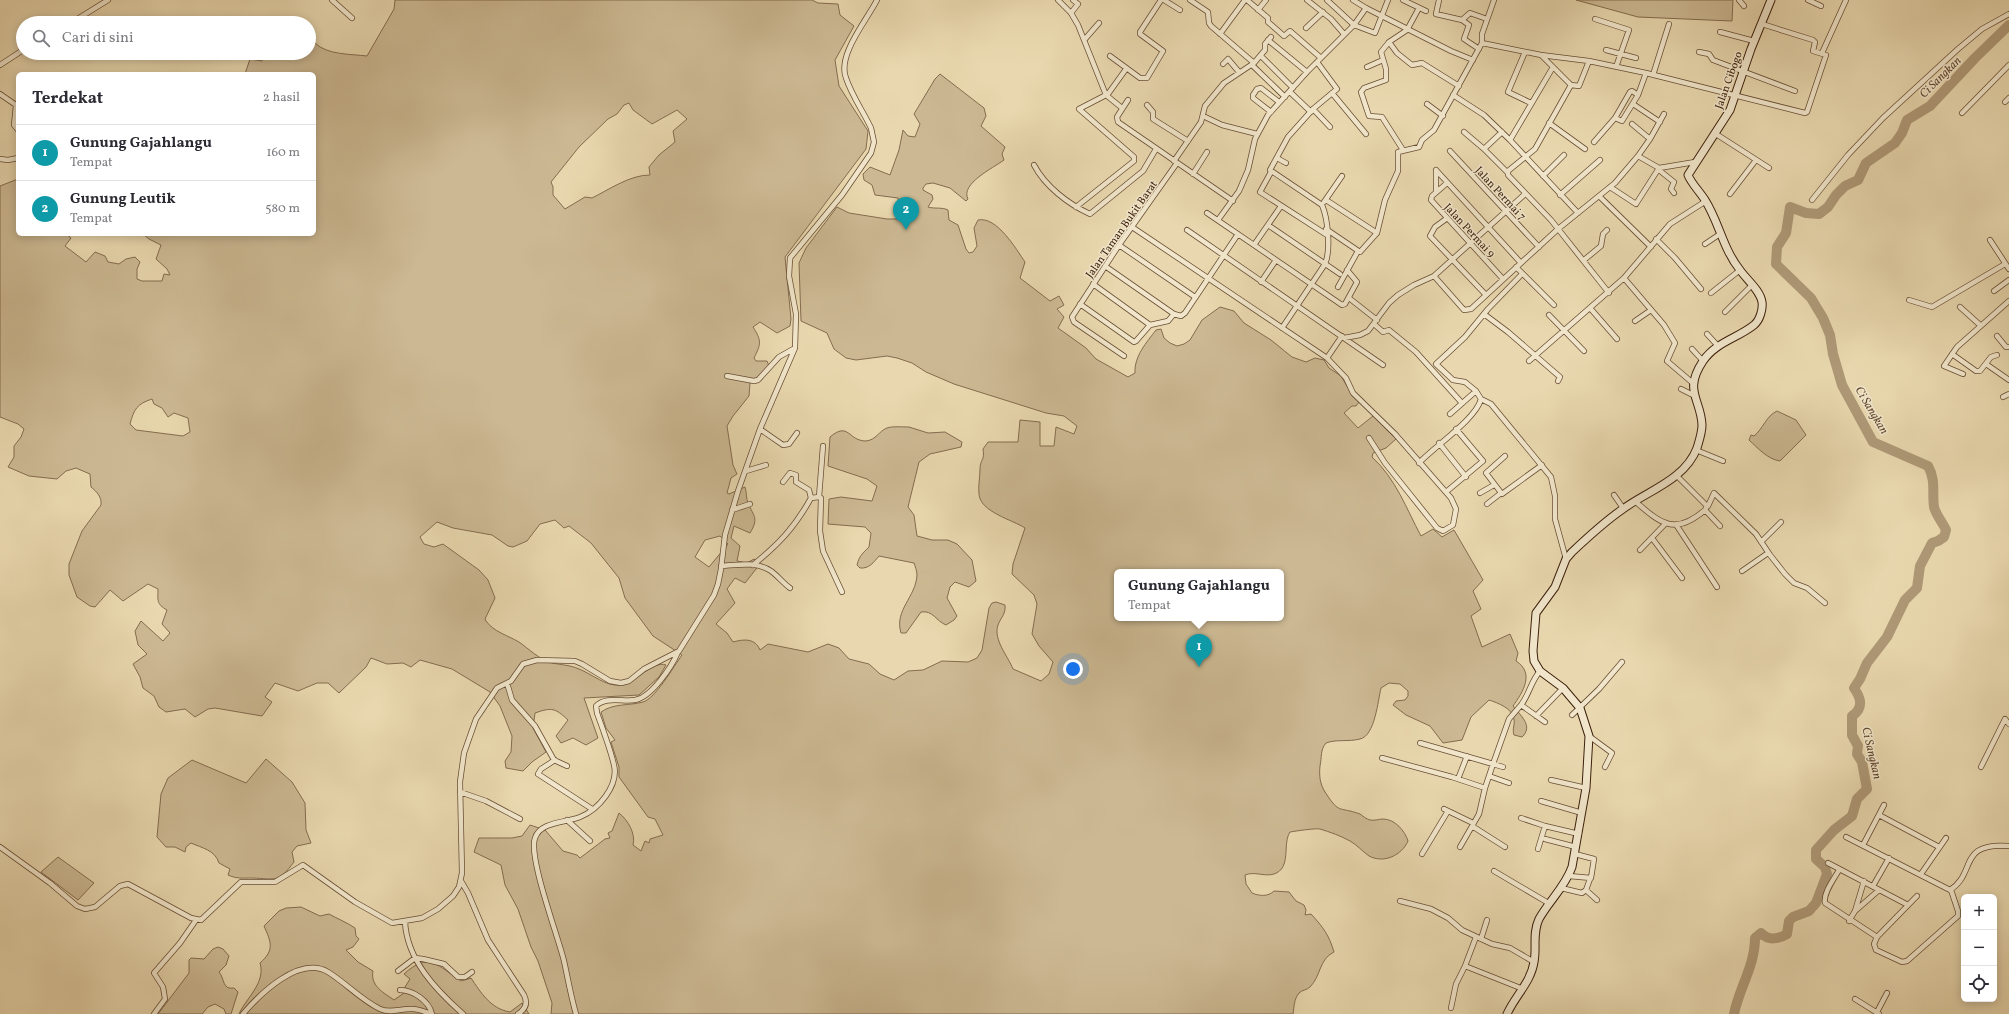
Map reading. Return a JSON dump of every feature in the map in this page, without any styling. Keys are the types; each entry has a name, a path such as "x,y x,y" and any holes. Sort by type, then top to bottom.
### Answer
{"street":[{"path":"82,16 108,0"},
{"path":"332,0 352,18"},
{"path":"576,1014 564,961 533,850 535,837 539,830 567,820 579,818 592,809 608,792 614,772 614,766 597,714 596,706 601,702 636,700 650,694 714,595 718,584 725,535 732,510 760,429 795,348 796,320 789,276 790,258 842,195 873,149 873,136 871,128 846,78 844,68 850,48 877,0"},
{"path":"1058,0 1071,13 1085,39 1096,73 1106,95 1122,108"},
{"path":"1071,13 1078,4 1073,0"},
{"path":"1110,56 1126,69 1146,79 1163,52 1140,32 1163,0 1180,10"},
{"path":"1220,34 1246,0 1268,18 1268,22 1284,36 1290,31 1321,58"},
{"path":"1258,10 1266,0"},
{"path":"1307,0 1323,12 1344,34"},
{"path":"1327,0 1354,25 1376,33 1381,15 1388,0"},
{"path":"1353,0 1407,30 1473,60"},
{"path":"1403,0 1426,11"},
{"path":"1439,0 1436,14 1462,20 1469,25 1464,39 1479,49"},
{"path":"1338,287 1358,251 1364,249 1377,234 1385,200 1398,170 1398,153 1403,150 1419,147 1422,140 1434,130 1443,116 1482,43 1481,37 1494,0"},
{"path":"1739,0 1744,6"},
{"name":"Jalan Cibogo","path":"1695,162 1716,134 1736,96 1754,41 1771,0"},
{"path":"1808,0 1821,6"},
{"path":"1822,53 1846,0"},
{"path":"1193,1 1208,12 1210,25 1253,64 1285,96"},
{"path":"1218,220 1239,191 1248,170 1257,134 1271,112 1306,72 1354,25 1366,8"},
{"path":"1403,150 1382,117 1370,116 1364,103 1363,89 1386,80 1384,60 1381,52 1389,42 1407,30 1419,8"},
{"path":"1306,28 1323,12"},
{"path":"1462,20 1469,13 1487,19"},
{"path":"1812,200 1848,155 1889,112 1967,41 1982,29 2009,14"},
{"path":"1595,19 1629,30 1616,68"},
{"path":"1085,39 1099,23"},
{"path":"1653,75 1669,24"},
{"path":"1482,43 1541,55 1589,61 1616,68 1646,73 1805,113 1807,112 1826,55 1813,51 1815,42 1813,40 1762,24"},
{"path":"1720,32 1754,41"},
{"path":"1306,72 1269,38 1264,45 1265,50 1261,56 1291,90 1330,127"},
{"path":"1389,42 1397,53 1412,65 1422,63 1459,86"},
{"path":"1606,50 1636,58"},
{"path":"1525,52 1508,92 1531,104"},
{"path":"1699,52 1708,54 1713,60 1795,91"},
{"path":"0,65 16,55"},
{"path":"1541,55 1571,85 1579,86 1589,61"},
{"name":"Jalan Taman Bukit Barat","path":"1124,356 1072,320 1093,284 1201,122 1205,106 1224,83 1253,64 1261,56"},
{"path":"1222,64 1228,59 1239,72"},
{"path":"1367,67 1384,60"},
{"path":"1317,62 1337,87 1312,110 1288,137 1260,192 1327,235"},
{"path":"1962,113 2009,65"},
{"path":"1510,140 1553,67"},
{"path":"1076,207 1134,161 1134,157 1079,109 1110,92 1126,69"},
{"path":"1615,118 1622,121 1638,95 1646,73"},
{"path":"1508,173 1514,165 1535,149 1571,85"},
{"path":"1271,112 1253,98 1252,95 1261,88 1279,102"},
{"path":"1332,92 1366,134"},
{"path":"1594,142 1615,118 1630,92 1638,95"},
{"path":"0,94 16,105 14,126 16,128"},
{"path":"1453,95 1477,110 1502,132 1578,213"},
{"path":"2005,102 2009,98"},
{"path":"1128,100 1117,117 1118,122 1233,201"},
{"path":"1427,104 1443,116"},
{"path":"1633,104 1660,122"},
{"path":"1147,105 1153,112 1153,119 1188,141"},
{"path":"1434,276 1464,310 1471,309 1558,229 1610,187 1638,156 1650,139 1664,114"},
{"path":"1203,116 1222,125 1257,134"},
{"path":"1549,123 1585,149"},
{"path":"1632,124 1650,139"},
{"path":"1464,132 1508,173 1525,194 1558,229 1609,293"},
{"path":"1484,149 1502,132"},
{"path":"1716,134 1768,168"},
{"path":"1034,165 1043,179 1076,207 1091,213 1143,171 1156,149"},
{"name":"Jalan Permai 7","path":"1450,151 1538,247"},
{"path":"1193,174 1207,152"},
{"path":"1543,176 1564,155"},
{"path":"1638,156 1659,169 1674,182 1671,189 1674,193"},
{"path":"0,158 8,160 16,158"},
{"path":"1277,158 1286,163"},
{"path":"1560,195 1600,160"},
{"path":"1730,194 1756,160"},
{"path":"1610,187 1636,204 1659,169 1695,162"},
{"path":"1507,1014 1523,989 1534,962 1535,930 1539,920 1569,876 1576,851 1586,788 1589,736 1580,708 1563,688 1540,671 1534,661 1533,651 1535,617 1555,587 1566,559 1577,547 1624,508 1636,502 1676,475 1696,450 1702,424 1693,395 1694,384 1703,361 1718,346 1754,325 1759,317 1762,304 1752,285 1740,270 1720,234 1706,201 1688,176 1695,162"},
{"name":"Jalan Permai 9","path":"1436,192 1436,170 1447,183 1432,196 1431,200 1503,279"},
{"path":"1271,172 1322,205 1327,235 1325,264 1282,328"},
{"path":"1322,205 1342,176"},
{"path":"1447,183 1521,263"},
{"path":"1327,358 1343,337 1364,334 1376,322 1398,294 1434,276 1505,210 1525,194"},
{"path":"1599,196 1650,247"},
{"path":"1326,200 1377,234"},
{"path":"1529,361 1562,330 1579,319 1609,293 1624,278 1656,239 1680,217 1706,201"},
{"path":"1254,245 1280,206"},
{"path":"1207,213 1342,305 1345,304 1349,298 1357,282 1347,270"},
{"path":"1446,218 1430,236 1451,260 1486,295"},
{"path":"1268,225 1340,274"},
{"path":"1132,227 1327,358 1346,378 1354,393 1395,434 1455,504 1456,509 1452,525 1443,531 1434,524 1385,463 1369,438"},
{"path":"1326,229 1358,251"},
{"path":"1187,230 1383,365"},
{"path":"1584,260 1600,246 1603,234 1607,230"},
{"path":"1105,266 1174,314 1183,315 1238,234"},
{"path":"1705,244 1720,234"},
{"path":"1656,239 1675,258 1701,289"},
{"path":"1990,240 2009,270"},
{"path":"1119,245 1195,297"},
{"path":"1261,282 1276,260"},
{"path":"1909,300 1932,307 2005,264"},
{"path":"1516,267 1554,305"},
{"path":"1711,292 1740,270"},
{"path":"1522,274 1484,314 1466,337 1436,364 1453,380 1465,382 1476,391 1481,399 1495,408 1515,436 1542,465 1552,482 1555,496 1555,519 1566,559"},
{"path":"1624,278 1651,310 1675,343 1667,361 1694,384"},
{"path":"1994,291 2009,280"},
{"path":"1093,284 1150,325"},
{"path":"1725,312 1752,285"},
{"path":"1349,298 1376,322 1383,332 1389,330 1416,352 1462,403"},
{"path":"1962,374 1944,366 1956,346 2009,302"},
{"path":"1080,304 1135,342 1150,325 1168,321 1174,314"},
{"path":"1960,307 1980,325"},
{"path":"1590,308 1617,339"},
{"path":"1635,321 1651,310"},
{"path":"1484,314 1508,332 1560,377 1558,381"},
{"path":"1549,315 1584,351"},
{"path":"1707,334 1718,346"},
{"path":"1997,336 2006,347 2009,347"},
{"path":"727,376 754,381 758,380 779,357 795,348"},
{"path":"1692,349 1703,361"},
{"path":"1952,354 1976,371 1980,371 1991,357 1997,355"},
{"path":"1986,364 2009,380"},
{"path":"1681,388 1693,395"},
{"path":"1450,414 1476,391"},
{"path":"2003,397 2009,394"},
{"path":"1419,463 1475,411 1481,399"},
{"path":"760,429 783,445 789,444 797,433"},
{"path":"1446,492 1483,463 1483,460 1456,429"},
{"path":"1439,443 1466,477"},
{"path":"823,446 819,496 821,498 820,531 823,551 842,592"},
{"path":"1696,450 1723,461"},
{"path":"1501,493 1486,473 1505,456"},
{"path":"746,471 766,465"},
{"path":"1487,504 1542,465"},
{"path":"753,565 779,544 800,518 811,498 809,490 796,482 795,473 790,473 783,482"},
{"path":"1676,475 1706,506 1720,526"},
{"path":"1480,493 1494,485"},
{"path":"1636,502 1650,514 1666,523 1677,526 1690,522 1706,506 1714,493 1753,530 1768,553 1785,574 1794,582 1807,588 1825,603"},
{"path":"1614,495 1624,508"},
{"path":"811,498 819,496"},
{"path":"732,510 750,504"},
{"path":"1761,542 1780,522"},
{"path":"1640,550 1666,523"},
{"path":"1677,526 1717,587"},
{"path":"1652,538 1682,578"},
{"path":"1742,571 1768,553"},
{"path":"721,566 753,565 769,570 790,588"},
{"path":"0,847 82,908 90,910 120,886 128,884 196,920 203,919 241,882 275,882 303,865 338,891 386,921 392,923 405,922 422,918 438,909 453,896 461,881 462,860 460,792 464,753 472,727 495,690 513,678 520,667 527,662 565,660 582,664 610,681 624,682 632,679 648,667 679,651"},
{"path":"1572,714 1580,708 1609,678 1622,662"},
{"path":"1460,847 1479,814 1484,788 1509,719 1528,695 1531,683 1540,671"},
{"path":"507,683 512,700 535,726 555,760 567,766"},
{"path":"1536,716 1563,688"},
{"path":"1521,705 1545,722"},
{"path":"1981,768 2005,719 2009,724"},
{"path":"1589,736 1612,753 1605,767"},
{"path":"1420,743 1503,767"},
{"path":"1458,779 1467,756"},
{"path":"1382,758 1458,779 1484,788"},
{"path":"555,760 541,769 538,774 592,809"},
{"path":"1489,776 1509,783"},
{"path":"1551,780 1586,788"},
{"path":"460,792 486,800 520,819"},
{"path":"1541,801 1582,813"},
{"path":"1864,845 1884,805"},
{"path":"1422,854 1441,825 1446,810 1505,847"},
{"path":"1879,815 1939,848"},
{"path":"1522,818 1546,826 1579,834"},
{"path":"567,820 590,841"},
{"path":"1538,849 1546,826"},
{"path":"1846,837 1951,890"},
{"path":"1921,874 1946,838"},
{"path":"1544,839 1595,860 1586,890 1580,893 1561,888"},
{"path":"1951,890 1961,878 1975,853 1991,846 2009,846"},
{"path":"1873,886 1889,858"},
{"path":"1828,863 1839,870 1908,904"},
{"path":"1839,870 1824,901 1827,907 1877,937"},
{"path":"1494,871 1550,904"},
{"path":"1569,876 1590,878"},
{"path":"461,881 468,892 488,940 527,1001 526,1006 518,1014"},
{"path":"1855,911 1864,881"},
{"path":"1586,890 1597,900"},
{"path":"1849,920 1855,911 1879,890"},
{"path":"1917,896 1877,937 1874,943 1876,950 1902,962 1906,962 1958,916 1958,911 1951,890"},
{"path":"1400,901 1431,909 1448,918 1462,930 1478,938 1510,948 1534,962"},
{"path":"154,1014 165,999 164,987 154,973 180,943 196,920"},
{"path":"1451,1008 1456,984 1487,920"},
{"path":"405,922 408,945 415,958 438,990 463,1014"},
{"path":"398,971 415,958 427,959 444,964 458,977 465,976 472,972"},
{"path":"1464,966 1523,989"},
{"path":"243,1014 254,1000 279,980 297,971 310,969 326,971 380,1009 392,1012 413,1009 431,1014"},
{"path":"400,990 410,991 418,997 430,1009 431,1014"},
{"path":"1855,999 1878,1013 1887,993"}],"shaded area":[{"path":"395,0 812,0 818,3 838,4 840,15 854,26 835,60 839,86 868,131 866,149 785,257 791,319 790,326 777,333 760,322 753,327 760,342 754,358 756,361 767,361 769,366 761,375 750,383 749,396 727,426 733,465 737,474 731,478 727,493 729,494 745,487 747,501 755,518 753,528 750,533 734,526 731,538 740,546 737,561 747,563 754,559 760,564 745,583 735,578 727,589 735,603 716,624 727,633 733,642 749,640 755,643 760,650 768,644 808,652 828,644 839,648 849,659 869,664 880,674 894,680 908,671 923,670 942,661 968,662 977,658 982,650 989,608 992,603 996,602 1005,605 1004,613 998,625 997,631 999,642 1013,669 1041,681 1049,674 1053,662 1039,646 1032,634 1037,604 1034,595 1012,574 1013,564 1025,528 998,515 985,506 979,494 980,466 983,456 983,449 988,442 1018,442 1020,420 1040,422 1040,446 1054,446 1056,427 1074,434 1077,426 1064,416 1046,413 954,384 926,372 912,363 897,358 887,356 856,360 846,358 834,349 827,333 801,321 799,263 806,248 837,207 849,213 887,219 905,219 909,216 909,208 899,204 898,198 875,195 872,185 864,180 863,174 870,167 890,175 899,150 903,130 908,136 915,137 920,124 914,114 935,79 940,74 984,108 986,116 981,126 1005,147 1002,154 1004,160 973,182 967,193 968,199 966,201 950,188 933,183 926,184 923,190 932,195 933,199 928,207 948,210 949,220 958,225 966,249 969,253 973,252 977,246 974,228 978,220 985,220 999,228 1025,262 1020,278 1050,301 1059,296 1064,305 1057,309 1064,317 1058,328 1086,348 1096,359 1128,377 1135,373 1135,367 1139,355 1145,344 1156,330 1161,329 1164,338 1170,343 1177,346 1184,344 1190,340 1202,320 1220,307 1234,311 1244,323 1271,340 1292,357 1306,362 1315,358 1324,360 1329,368 1341,376 1351,393 1359,402 1356,406 1352,406 1344,413 1358,428 1373,416 1396,439 1386,448 1373,453 1372,457 1394,484 1421,536 1433,529 1442,537 1454,530 1483,580 1473,591 1481,609 1471,616 1482,647 1510,634 1518,653 1516,661 1522,666 1526,677 1523,689 1513,706 1525,721 1527,729 1525,733 1522,737 1514,735 1514,719 1511,712 1504,706 1489,700 1471,717 1462,740 1443,743 1430,726 1406,715 1393,705 1396,701 1405,700 1408,696 1408,691 1400,684 1389,683 1381,688 1375,717 1369,731 1365,736 1356,740 1326,743 1322,751 1320,777 1323,789 1334,804 1340,809 1360,814 1370,820 1383,819 1392,821 1405,833 1408,841 1397,854 1392,857 1381,859 1369,856 1347,839 1320,829 1290,832 1285,861 1280,871 1270,875 1245,875 1246,884 1252,893 1263,895 1274,891 1289,892 1296,901 1304,905 1306,910 1305,915 1311,914 1319,923 1328,936 1332,946 1334,952 1325,959 1314,983 1309,988 1297,995 1294,1003 1293,1014 551,1014 552,1003 538,961 531,947 518,909 505,885 501,865 474,852 479,838 512,838 522,836 530,825 545,830 563,851 577,855 580,858 605,839 610,838 608,833 612,831 619,813 625,819 632,832 634,841 633,845 641,851 645,841 649,843 650,839 663,835 655,819 648,817 619,777 619,767 611,742 615,740 606,728 601,712 611,707 648,700 659,689 682,655 653,636 625,598 619,578 591,543 569,526 564,528 555,520 540,524 527,541 513,547 508,546 492,535 453,528 437,522 420,537 424,544 434,547 443,544 479,570 488,580 495,598 485,619 489,625 497,631 519,642 548,662 576,668 605,682 615,685 627,683 655,666 661,664 666,665 659,677 639,695 584,698 598,738 586,745 573,738 561,743 556,736 568,720 560,713 549,709 535,713 533,728 546,752 532,762 523,771 506,768 505,761 511,752 512,736 500,706 490,692 452,669 420,660 411,667 403,663 387,664 371,658 366,667 339,693 328,683 317,683 298,691 275,683 265,697 272,702 262,716 215,708 208,709 195,717 185,709 166,712 159,707 154,696 143,688 140,677 133,664 147,654 138,645 135,631 141,621 163,641 170,633 162,624 167,610 159,604 158,589 148,584 123,601 110,590 95,607 90,606 77,597 69,575 69,564 82,531 101,505 99,495 91,487 90,474 76,468 66,471 57,479 29,476 8,467 14,457 14,446 21,437 24,429 18,424 0,417 0,186 16,180 16,236 68,236 71,238 65,246 86,262 95,252 105,256 108,262 119,264 126,259 135,257 140,262 137,269 137,279 142,281 162,281 164,274 170,275 167,269 156,259 161,245 145,236 316,236 316,72 246,72 250,60 316,60 316,44 326,50 333,52 367,56 394,9","holes":["629,103 633,110 652,124 677,110 687,119 673,131 675,142 659,155 649,167 650,175 635,177 592,198 585,197 565,209 553,195 553,187 551,182 579,147 608,119 617,114 624,105","152,399 154,404 162,408 168,417 174,413 188,418 190,432 183,436 136,430 130,424 133,414 140,405","720,536 728,544 709,567 695,557 705,540"]},
{"path":"1576,0 1733,0 1732,21 1638,17"},
{"path":"1777,411 1796,420 1806,435 1780,461 1767,456 1749,440 1751,435 1754,436 1770,416"},
{"path":"909,427 928,433 945,432 962,442 961,447 930,454 919,462 908,507 914,515 917,536 932,540 948,540 957,544 972,560 976,581 969,587 955,582 950,587 947,598 957,616 954,620 946,625 932,614 921,612 906,633 901,633 900,617 916,583 917,573 914,563 879,556 871,565 860,568 857,565 860,557 869,547 871,533 865,527 828,524 829,499 841,497 872,501 877,486 867,479 828,466 830,437 836,433 845,431 855,438 866,441 872,439 887,428"},
{"path":"266,759 292,782 305,803 306,830 311,843 297,846 292,852 294,862 280,877 272,879 240,878 231,876 228,875 230,869 219,863 214,855 208,850 191,843 186,847 185,852 175,847 166,847 157,837 161,794 168,778 192,760 246,783"},
{"path":"58,857 94,883 78,900 41,872"},
{"path":"301,907 320,916 329,914 355,928 356,936 359,939 353,947 346,950 358,962 373,971 376,985 382,992 394,1000 404,993 405,987 410,979 404,974 420,963 427,962 439,966 461,981 471,978 487,1000 497,1008 510,1012 522,1003 529,1014 239,1014 258,984 261,970 260,963 270,950 270,941 264,926 279,911 286,908"},
{"path":"218,947 223,949 229,956 226,965 219,972 226,986 234,988 238,992 231,1014 226,1014 224,1009 215,1004 208,1007 202,1014 158,1014 189,973 189,960 191,958 204,959 213,949"}],"waterway":[{"name":"Ci Sangkan","path":"1734,1014 1739,995 1750,967 1755,938 1761,933 1770,938 1781,937 1787,934 1789,921 1793,917 1809,911 1816,903 1827,874 1825,867 1816,859 1816,850 1834,830 1852,816 1857,799 1867,789 1862,762 1857,754 1858,746 1852,735 1852,716 1856,713 1860,706 1860,699 1854,688 1867,663 1887,637 1905,600 1917,588 1920,566 1932,543 1944,537 1946,530 1934,507 1933,481 1928,466 1873,442 1842,385 1833,354 1830,335 1823,318 1811,298 1776,264 1777,247 1786,233 1790,207 1806,213 1819,214 1828,207 1836,195 1845,186 1858,180 1866,163 1895,143 1902,133 1907,120 1930,106 1975,58 2009,25"}],"place":[{"name":"Gunung Leutik","path":"906,230"},
{"name":"Gunung Gajahlangu","path":"1199,667"}]}
